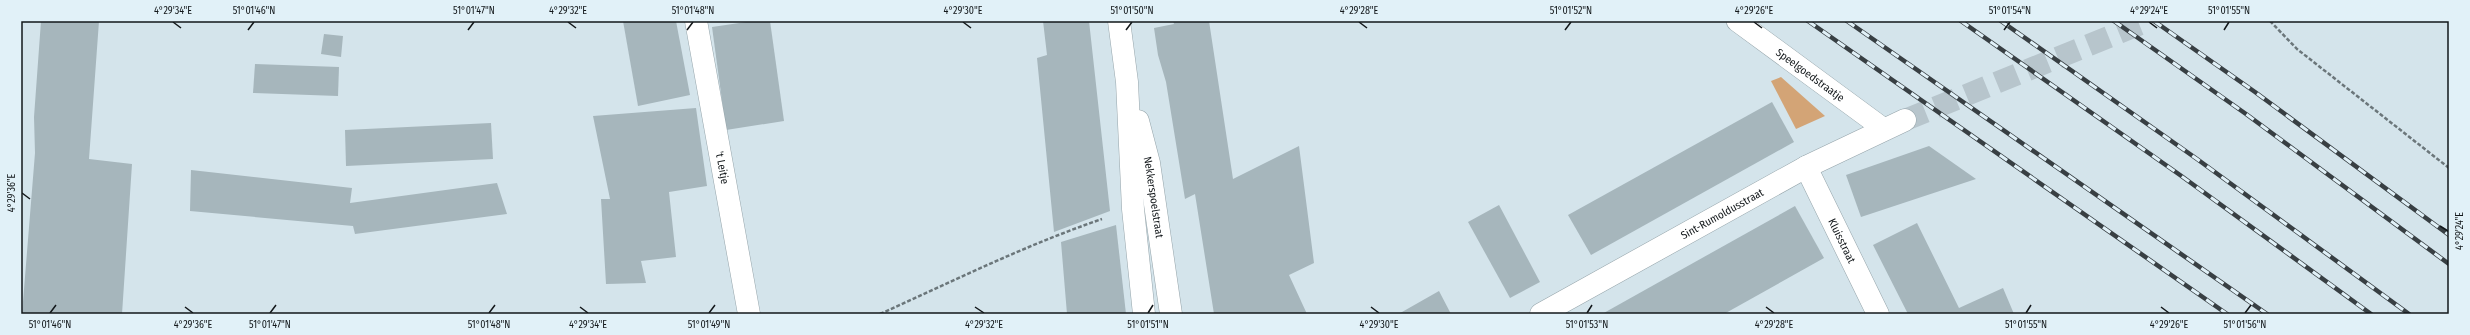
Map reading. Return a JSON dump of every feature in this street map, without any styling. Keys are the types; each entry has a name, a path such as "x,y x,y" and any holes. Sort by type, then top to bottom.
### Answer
{"street":[{"name":"'t Leitje","path":"696,21 749,314"},
{"name":"Nekkerspoelstraat","path":"1119,21 1127,82 1133,209 1144,314"},
{"name":"Nekkerspoelstraat","path":"1127,82 1150,164 1171,314"},
{"name":"Sint-Rumoldusstraat","path":"1542,314 1806,167 1905,120"},
{"name":"Kluisstraat","path":"1806,167 1878,314"}],"lane":[{"name":"Speelgoedstraatje","path":"1737,21 1884,129"}],"path":[{"path":"2270,21 2296,48 2449,168"},
{"path":"880,314 1062,232 1133,209"}],"shaded area":[{"path":"1781,77 1825,116 1796,129 1771,81"}],"building":[{"path":"41,21 99,21 89,159 132,164 122,314 22,314 35,153 34,117"},
{"path":"623,21 676,21 690,95 638,106"},
{"path":"753,21 770,21 784,121 726,130 712,27"},
{"path":"1043,21 1089,21 1110,211 1054,232 1037,58 1047,55"},
{"path":"1173,21 1209,21 1233,179 1299,146 1314,263 1289,275 1307,314 1214,314 1195,194 1185,199 1166,82 1158,55 1154,28 1174,24"},
{"path":"324,34 343,36 341,57 321,54"},
{"path":"255,64 339,67 338,96 253,93"},
{"path":"1772,102 1794,142 1591,255 1568,215"},
{"path":"696,108 707,186 669,192 676,257 641,261 646,283 606,284 601,199 610,199 593,116"},
{"path":"491,123 493,159 346,166 345,130"},
{"path":"1929,146 1976,179 1861,217 1846,175"},
{"path":"191,170 352,188 350,203 497,183 507,214 355,234 353,226 190,211"},
{"path":"1499,205 1540,282 1510,298 1468,222"},
{"path":"1795,206 1824,258 1724,314 1602,314"},
{"path":"1917,223 1959,308 2003,288 2014,314 1908,314 1873,245"},
{"path":"1116,225 1126,314 1067,314 1061,242"},
{"path":"1439,291 1451,314 1398,314 1402,312"}],"tunnel":[{"path":"1905,120 2148,21"}],"railway":[{"path":"1808,21 2227,314"},
{"path":"1847,21 2267,314"},
{"path":"1961,21 2180,175 2371,314"},
{"path":"2001,21 2197,159 2409,314"},
{"path":"2114,21 2246,114 2449,264"},
{"path":"2154,21 2255,92 2449,235"}]}
